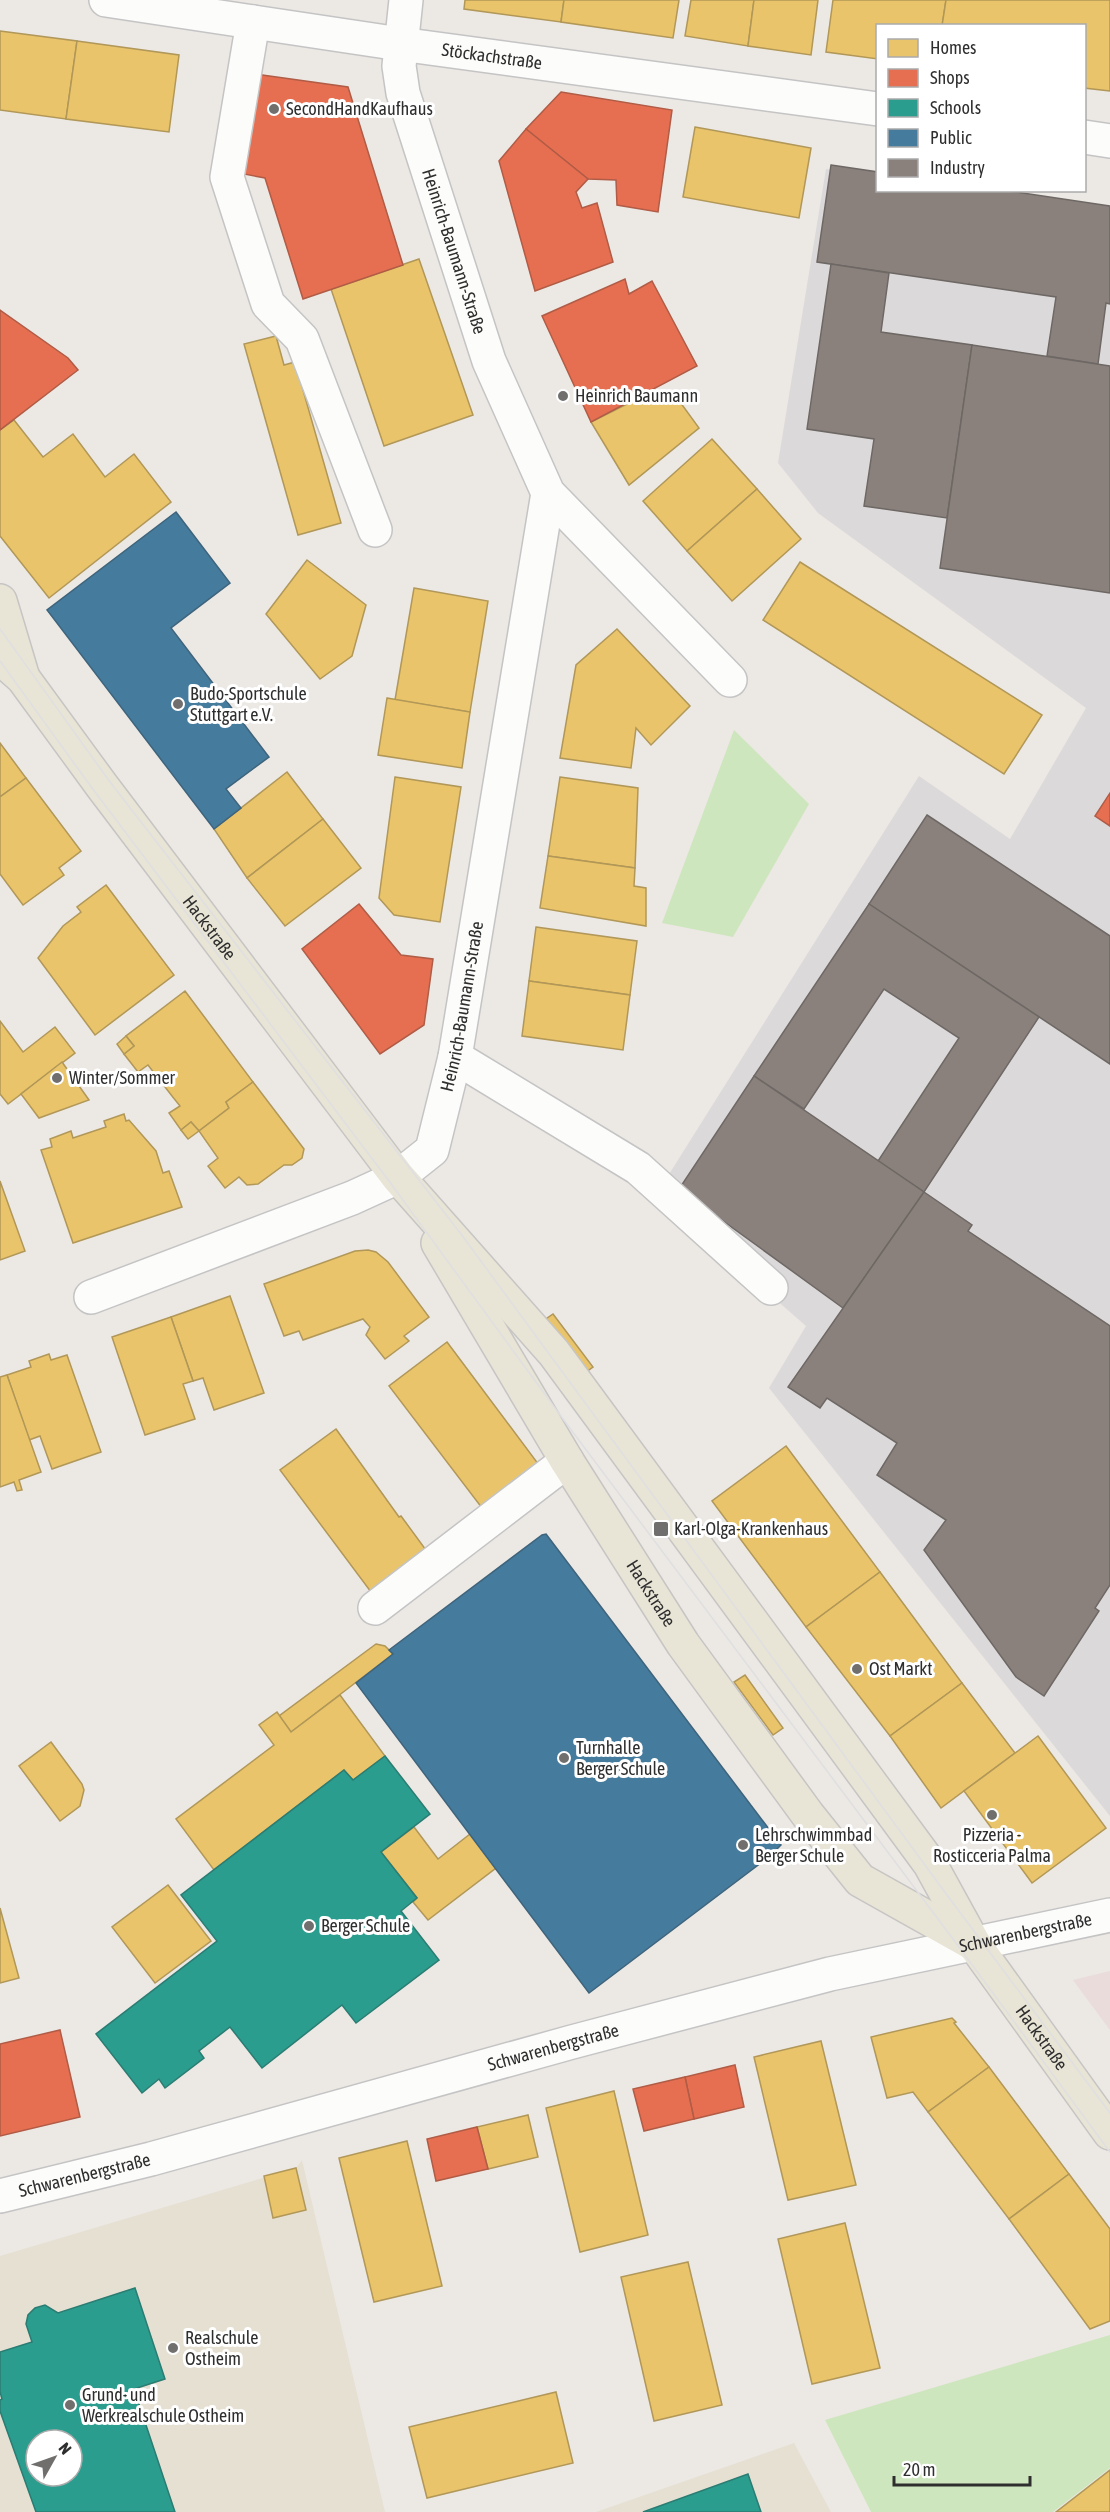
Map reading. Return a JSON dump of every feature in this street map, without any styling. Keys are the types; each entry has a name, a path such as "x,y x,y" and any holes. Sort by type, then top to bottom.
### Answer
{"main road":[{"name":"Hackstraße","path":"0,601 12,668 404,1173 554,1353 930,1864 974,1944 1110,2133"},
{"name":"Hackstraße","path":"404,1173 567,1461 683,1644 808,1815 860,1880 974,1944"}],"street":[{"name":"Stöckachstraße","path":"106,0 400,44 876,109"},
{"name":"Heinrich-Baumann-Straße","path":"406,0 399,66 403,93 489,361 548,493 730,680"},
{"path":"253,22 227,177 268,304 302,339 375,530"},
{"path":"1086,137 1110,141"},
{"name":"Heinrich-Baumann-Straße","path":"91,1297 352,1197 404,1173 432,1150 454,1057 548,493"},
{"path":"454,1057 638,1168 771,1288"},
{"path":"375,1608 567,1461"},
{"name":"Schwarenbergstraße","path":"0,2196 151,2159 572,2042 830,1974 1110,1915"}],"shaded area":[{"path":"826,169 876,177 876,192 899,192 1110,212 1110,1816 769,1388 806,1326 656,1195 919,776 1010,839 1086,708 818,513 778,463"},
{"path":"1110,1971 1110,2030 1073,1980"},
{"name":"Realschule Ostheim","path":"302,2160 385,2512 0,2512 0,2256 296,2168"},
{"path":"794,2443 831,2512 596,2512"}],"green space":[{"path":"734,730 809,804 733,937 662,923"},
{"path":"1110,2335 1110,2468 1053,2512 871,2512 825,2420"}],"building: Homes":[{"path":"465,0 564,0 561,22 464,9"},
{"path":"564,0 679,0 673,38 561,22"},
{"path":"691,0 754,0 748,46 685,36"},
{"path":"754,0 818,0 811,55 748,46"},
{"path":"833,0 946,0 942,24 876,24 876,59 826,52"},
{"path":"946,0 1110,0 1110,91 1086,88 1086,24 942,24"},
{"path":"0,31 77,41 66,119 0,110"},
{"path":"77,41 179,55 169,132 66,119"},
{"path":"695,127 811,148 799,218 683,197"},
{"path":"419,259 473,415 384,446 331,289"},
{"path":"276,336 284,365 295,362 341,523 298,535 244,344"},
{"path":"655,390 663,403 675,395 699,428 629,485 591,422"},
{"path":"14,420 43,457 73,434 105,477 134,454 171,502 49,598 0,536 0,430"},
{"path":"712,439 757,489 687,551 643,501"},
{"path":"757,489 801,539 732,601 687,551"},
{"path":"307,560 366,605 352,656 320,679 266,614"},
{"path":"800,562 1042,715 1004,774 763,620"},
{"path":"414,588 488,601 470,712 395,700"},
{"path":"617,629 690,706 651,745 636,728 631,768 560,758 576,665"},
{"path":"387,698 470,712 462,768 378,755"},
{"path":"0,743 26,778 0,797"},
{"path":"287,772 323,819 247,878 214,829"},
{"path":"395,777 461,787 440,922 394,915 379,898"},
{"path":"560,777 638,788 635,868 548,856"},
{"path":"26,778 81,851 59,868 64,875 23,905 0,874 0,797"},
{"path":"323,819 361,868 285,926 247,878"},
{"path":"548,856 635,868 634,886 646,888 646,926 540,908"},
{"path":"106,885 174,975 95,1035 38,958 63,926 81,912 77,907"},
{"path":"536,927 637,941 630,995 529,981"},
{"path":"529,981 630,995 623,1050 522,1036"},
{"path":"185,991 253,1082 226,1102 229,1108 199,1131 191,1122 181,1130 169,1113 180,1106 148,1065 138,1072 124,1054 134,1046 126,1036"},
{"path":"0,1021 23,1052 55,1027 75,1053 8,1104 0,1094"},
{"path":"126,1036 134,1046 124,1054 117,1044"},
{"name":"Winter/Sommer","path":"62,1062 89,1100 39,1118 21,1094"},
{"path":"253,1082 304,1149 302,1158 292,1165 284,1165 258,1184 247,1185 239,1177 225,1188 208,1166 218,1158 199,1131 229,1108 226,1102"},
{"path":"124,1114 126,1121 129,1120 156,1151 163,1173 169,1171 182,1207 73,1243 41,1150 52,1147 50,1139 71,1131 73,1138 106,1127 104,1121"},
{"path":"191,1122 199,1131 188,1139 181,1130"},
{"path":"0,1181 25,1251 0,1260"},
{"path":"355,1251 376,1252 388,1262 429,1317 404,1336 409,1341 385,1359 366,1335 370,1327 363,1319 303,1340 299,1331 284,1336 264,1284"},
{"path":"230,1296 264,1393 214,1410 203,1378 193,1381 171,1317"},
{"path":"553,1314 593,1367 582,1375 543,1321"},
{"path":"171,1317 193,1381 183,1384 195,1419 145,1435 112,1337"},
{"path":"447,1342 539,1465 482,1508 389,1386"},
{"path":"49,1354 51,1360 67,1355 101,1452 52,1469 40,1436 29,1440 7,1375 31,1367 29,1361"},
{"path":"7,1375 41,1472 19,1480 22,1490 17,1491 14,1482 0,1487 0,1377"},
{"path":"336,1429 399,1517 401,1516 426,1550 371,1592 280,1470"},
{"path":"786,1446 880,1572 806,1627 712,1501"},
{"path":"880,1572 962,1683 890,1736 806,1627"},
{"path":"376,1644 385,1646 393,1654 291,1732 279,1716"},
{"path":"745,1675 783,1728 773,1735 734,1682"},
{"path":"962,1683 1015,1753 941,1808 890,1736"},
{"path":"340,1695 385,1756 353,1780 344,1770 214,1870 176,1819 274,1745 259,1725 277,1712 291,1732"},
{"path":"1038,1736 1106,1828 1032,1883 964,1791"},
{"path":"51,1742 84,1790 80,1806 60,1821 19,1766"},
{"path":"414,1827 438,1859 470,1834 496,1868 428,1920 413,1902 417,1898 381,1852"},
{"path":"168,1885 211,1941 155,1983 112,1927"},
{"path":"0,1908 19,1978 0,1983"},
{"path":"952,2018 989,2067 928,2112 913,2092 887,2098 871,2037"},
{"path":"821,2041 856,2185 788,2200 754,2057"},
{"path":"989,2067 1069,2174 1009,2219 928,2112"},
{"path":"614,2091 648,2235 580,2252 546,2108"},
{"path":"528,2115 538,2157 488,2169 477,2127"},
{"path":"407,2141 442,2286 374,2302 339,2158"},
{"path":"296,2168 306,2210 273,2218 264,2176"},
{"path":"1069,2174 1110,2229 1110,2321 1090,2329 1009,2219"},
{"path":"845,2223 880,2368 812,2384 778,2239"},
{"path":"688,2262 722,2405 654,2421 621,2277"},
{"path":"556,2392 573,2463 427,2498 409,2427"},
{"path":"1110,2470 1110,2512 1056,2512"}],"building: Shops":[{"path":"255,74 348,87 403,265 303,299 265,178 244,174"},
{"path":"561,92 672,110 658,212 617,205 616,180 588,179 526,129"},
{"path":"526,129 588,179 576,192 582,208 597,203 613,262 535,291 499,161"},
{"path":"625,279 629,294 652,281 697,366 591,422 542,316"},
{"path":"0,310 68,358 78,370 0,430"},
{"path":"1110,793 1110,826 1095,816"},
{"path":"359,904 401,955 433,959 424,1025 380,1054 302,949"},
{"path":"60,2030 80,2117 0,2136 0,2044"},
{"path":"735,2065 744,2107 694,2119 685,2077"},
{"path":"685,2077 694,2119 644,2131 633,2089"},
{"path":"477,2127 488,2169 436,2181 427,2139"}],"building: Schools":[{"name":"Berger Schule","path":"385,1756 430,1814 381,1852 417,1898 401,1911 439,1960 356,2023 342,2005 262,2068 230,2027 199,2051 204,2058 165,2088 159,2079 142,2093 96,2034 217,1941 181,1895 344,1770 353,1780"},
{"name":"Grund- und Werkrealschule Ostheim","path":"135,2288 165,2379 134,2389 175,2512 36,2512 27,2488 84,2488 84,2428 24,2428 24,2478 0,2411 0,2400 2,2399 0,2352 32,2342 26,2324 28,2315 35,2308 45,2305 58,2313"},
{"path":"748,2474 761,2512 643,2512"}],"building: Public":[{"path":"176,512 230,583 171,628 269,757 226,789 241,808 214,829 47,610"},
{"name":"Turnhalle Berger Schule","path":"546,1534 781,1845 778,1850 589,1993 356,1683 393,1654 389,1650"}],"building: Industry":[{"path":"831,165 876,172 876,192 1016,192 1110,206 1110,304 1106,303 1098,364 1047,356 1056,297 817,262"},
{"path":"831,264 889,273 881,332 972,345 947,518 864,506 874,439 807,429"},
{"path":"972,345 1110,366 1110,593 940,568"},
{"path":"927,815 1110,936 1110,1064 869,904"},
{"path":"869,904 1039,1017 924,1192 878,1161 959,1038 884,989 804,1109 754,1076"},
{"path":"754,1076 924,1192 843,1308 679,1189"},
{"path":"924,1192 972,1225 968,1231 1110,1326 1110,1585 1095,1608 1099,1611 1044,1696 1016,1677 924,1550 946,1520 877,1475 897,1443 827,1398 820,1408 788,1387"}],"tram line":[{"path":"0,629 110,782 461,1234 1110,2113"},
{"path":"0,661 92,788 389,1181 563,1419 1110,2152"}],"place":[{"name":"SecondHandKaufhaus","path":"274,109"},
{"name":"Heinrich Baumann","path":"563,396"},
{"name":"Budo-Sportschule Stuttgart e.V.","path":"178,704"},
{"name":"Winter/Sommer","path":"57,1078"},
{"name":"Karl-Olga-Krankenhaus","path":"661,1529"},
{"name":"Ost Markt","path":"857,1669"},
{"name":"Turnhalle Berger Schule","path":"564,1758"},
{"name":"Pizzeria - Rosticceria Palma","path":"992,1815"},
{"name":"Lehrschwimmbad Berger Schule","path":"743,1845"},
{"name":"Berger Schule","path":"309,1926"},
{"name":"Realschule Ostheim","path":"173,2348"},
{"name":"Grund- und Werkrealschule Ostheim","path":"70,2405"}]}
